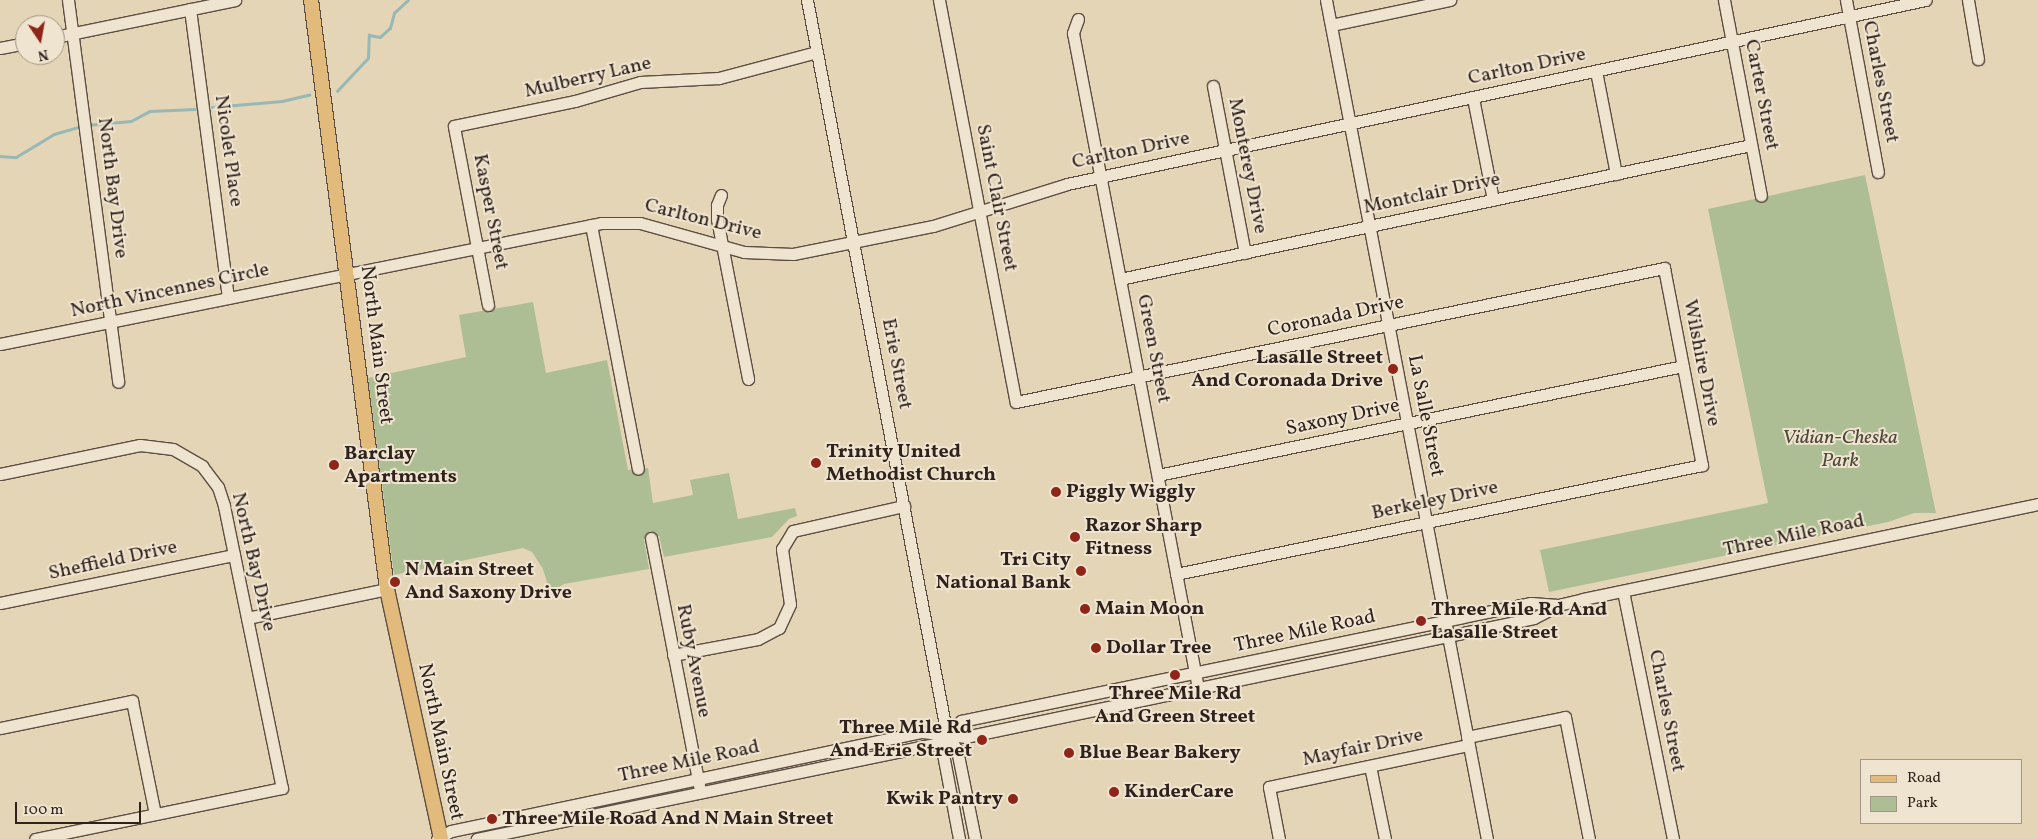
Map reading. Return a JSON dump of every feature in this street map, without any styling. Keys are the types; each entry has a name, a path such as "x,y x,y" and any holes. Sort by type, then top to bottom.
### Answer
{"main road":[{"name":"North Main Street","path":"311,0 387,589 441,839"}],"street":[{"name":"North Bay Drive","path":"68,0 74,34 118,382"},
{"path":"65,35 235,0"},
{"name":"Erie Street","path":"807,0 947,735 943,754 958,834"},
{"name":"Saint Clair Street","path":"939,0 1016,402"},
{"name":"La Salle Street","path":"1326,0 1487,839"},
{"path":"1331,25 1450,0"},
{"name":"Carter Street","path":"1724,0 1761,196"},
{"name":"Charles Street","path":"1846,0 1878,172"},
{"name":"Carlton Drive","path":"347,274 591,225 640,223 756,254 781,255 933,226 1043,190 1101,177 1925,0"},
{"path":"1968,0 1978,59"},
{"name":"Nicolet Place","path":"190,9 228,298"},
{"name":"Green Street","path":"1078,19 1073,34 1198,688"},
{"path":"0,48 15,45"},
{"name":"Mulberry Lane","path":"454,126 576,101 640,82 719,78 817,52"},
{"path":"1596,71 1616,174"},
{"name":"Monterey Drive","path":"1213,86 1245,253"},
{"path":"1473,98 1493,200"},
{"name":"Kasper Street","path":"454,126 488,305"},
{"name":"Montclair Drive","path":"1120,279 1752,145"},
{"path":"721,195 717,205 723,246 748,379"},
{"path":"591,225 638,469"},
{"name":"Coronada Drive","path":"1016,402 1664,268"},
{"name":"Wilshire Drive","path":"1664,268 1702,465"},
{"name":"North Vincennes Circle","path":"0,344 347,274"},
{"name":"Saxony Drive","path":"1158,475 1683,366"},
{"name":"North Bay Drive","path":"0,474 140,445 173,449 202,466 218,487 282,788 155,814"},
{"name":"Berkeley Drive","path":"1176,574 1702,465"},
{"name":"Three Mile Road","path":"477,839 922,732 965,737 1534,618 1558,605 2038,504"},
{"path":"673,655 758,639 779,628 790,604 782,549 793,531 904,506"},
{"name":"Ruby Avenue","path":"651,538 699,785"},
{"name":"Sheffield Drive","path":"0,603 234,556"},
{"path":"247,618 387,589"},
{"name":"Charles Street","path":"1622,591 1673,839"},
{"name":"Three Mile Road","path":"947,735 962,721 1531,603 1558,605"},
{"path":"0,728 132,701 155,814 35,839"},
{"name":"Mayfair Drive","path":"1279,839 1269,787 1370,766 1565,717 1589,839"},
{"name":"Erie Street","path":"947,735 958,750 975,839"},
{"path":"1370,766 1385,839"},
{"name":"Three Mile Road","path":"441,839 451,831 699,785"},
{"path":"958,834 972,825"}],"green space":[{"name":"Vidian-Cheska Park","path":"1865,175 1936,513 1914,513 1888,522 1549,592 1540,550 1768,503 1708,209"},
{"path":"533,302 546,373 607,360 628,470 648,468 653,503 693,495 690,480 729,473 738,519 795,508 797,516 789,519 772,537 664,557 659,536 644,539 649,569 564,584 550,592 543,569 532,552 523,548 394,575 368,378 466,357 459,315"}],"waterway":[{"path":"337,91 368,58 369,35 380,37 390,28 394,13 408,0"},
{"path":"212,107 282,101 309,95"},
{"path":"87,125 131,121 150,111 195,109"},
{"path":"0,156 16,157 54,134 82,126"}],"place":[{"name":"Lasalle Street And Coronada Drive","path":"1393,369"},
{"name":"Trinity United Methodist Church","path":"816,463"},
{"name":"Barclay Apartments","path":"334,465"},
{"name":"Piggly Wiggly","path":"1056,492"},
{"name":"Razor Sharp Fitness","path":"1075,537"},
{"name":"Tri City National Bank","path":"1081,571"},
{"name":"N Main Street And Saxony Drive","path":"395,582"},
{"name":"Main Moon","path":"1085,609"},
{"name":"Three Mile Rd And Lasalle Street","path":"1421,621"},
{"name":"Dollar Tree","path":"1096,648"},
{"name":"Three Mile Rd And Green Street","path":"1175,675"},
{"name":"Three Mile Rd And Erie Street","path":"982,740"},
{"name":"Blue Bear Bakery","path":"1069,753"},
{"name":"KinderCare","path":"1114,792"},
{"name":"Kwik Pantry","path":"1013,799"},
{"name":"Three Mile Road And N Main Street","path":"492,819"}]}
